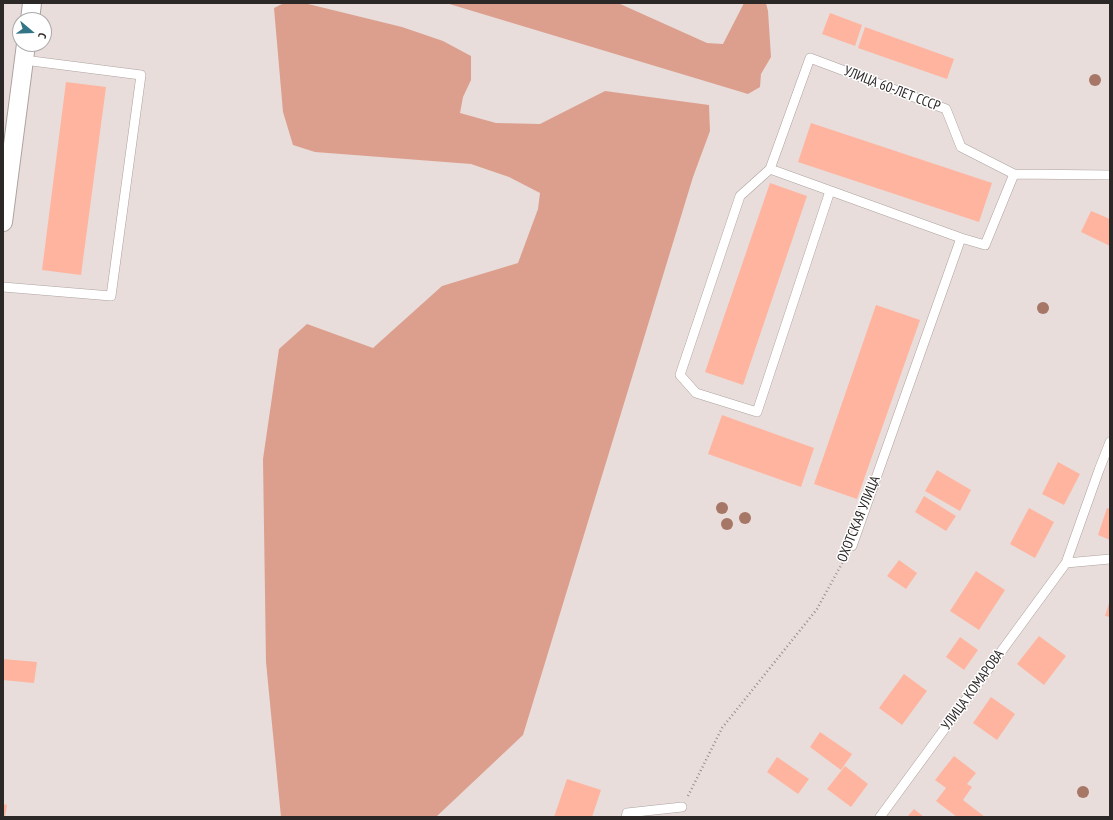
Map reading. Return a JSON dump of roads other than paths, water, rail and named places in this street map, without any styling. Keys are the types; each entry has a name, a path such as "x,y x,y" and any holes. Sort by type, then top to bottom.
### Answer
{"street":[{"path":"3,222 25,52"}],"lane":[{"path":"3,287 111,296 141,75 25,52"},
{"name":"УЛИЦА 60-ЛЕТ СССР","path":"770,170 810,58 946,109 960,147 1014,174 1110,175"},
{"path":"830,191 757,412 696,393 680,375 682,368 740,196 770,170 830,191 961,238 985,245 1014,174"},
{"name":"ОХОТСКАЯ УЛИЦА","path":"852,546 961,238"},
{"name":"УЛИЦА КОМАРОВА","path":"880,817 1066,562 1110,442"},
{"path":"1066,562 1110,560"},
{"path":"626,817 627,813 682,807"}]}
